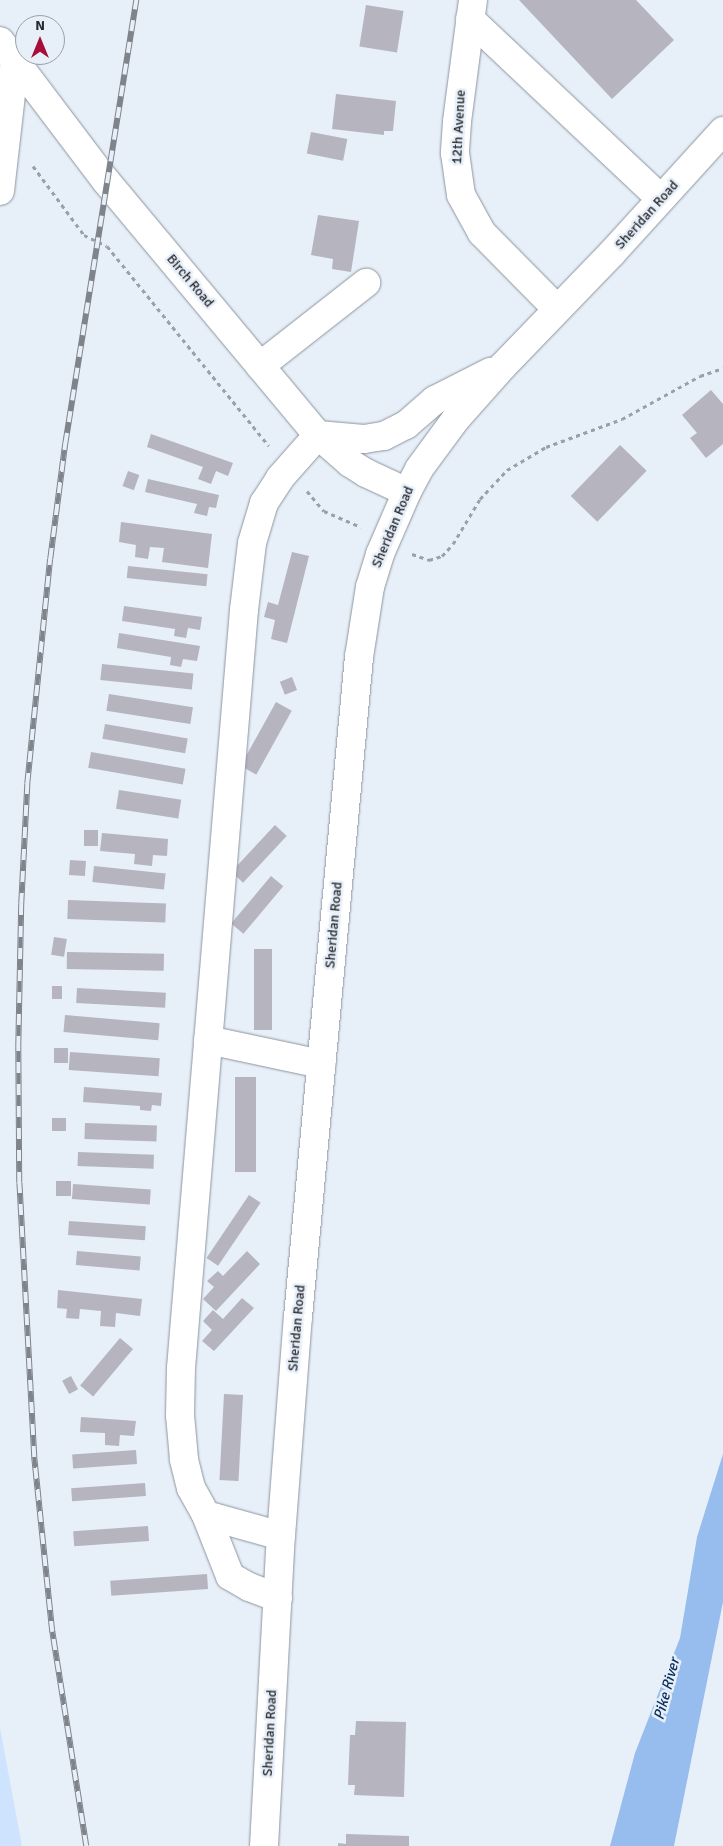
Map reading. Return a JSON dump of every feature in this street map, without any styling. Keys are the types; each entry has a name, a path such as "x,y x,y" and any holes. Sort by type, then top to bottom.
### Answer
{"street":[{"path":"472,9 661,199"},
{"name":"12th Avenue","path":"472,9 457,122 455,153 461,195 482,233 556,309"},
{"path":"0,191 7,130 7,50"},
{"name":"Birch Road","path":"7,50 106,181 318,435 366,473 407,492"},
{"name":"Sheridan Road","path":"264,1846 281,1536 298,1316 363,622 370,587 387,537 407,492 434,447 502,366 723,131"},
{"path":"260,366 366,283"},
{"path":"278,1598 249,1587 230,1576 206,1515 192,1488 184,1459 180,1415 181,1368 208,1040 244,610 252,543 264,502 288,469 318,435 364,439 384,436 406,425 435,400 502,366"},
{"path":"208,1040 321,1064"},
{"path":"206,1515 281,1536"}],"path":[{"path":"7,130 84,235 107,246 324,512 387,537 417,557 429,560 442,556 453,544 480,499 507,470 546,447 622,419 700,376 723,368"}],"shaded area":[{"path":"0,1728 22,1846 0,1846"}],"water":[{"name":"Pike River","path":"723,1454 723,1602 674,1846 610,1846 635,1753 680,1638 697,1537"}],"building":[{"path":"519,0 636,0 674,40 612,99"},
{"path":"366,5 404,11 397,52 359,46"},
{"path":"336,94 396,101 393,131 384,131 384,135 332,129"},
{"path":"311,132 347,139 343,161 307,154"},
{"path":"318,215 359,221 351,272 332,269 333,259 311,255"},
{"path":"711,390 723,404 723,444 706,458 690,438 697,433 682,415"},
{"path":"151,434 233,463 228,476 216,471 211,484 198,479 203,467 147,447"},
{"path":"620,445 647,471 597,522 571,496"},
{"path":"128,471 139,475 134,490 123,486"},
{"path":"148,479 219,495 216,508 209,507 207,516 194,513 197,504 145,492"},
{"path":"121,522 212,534 208,568 162,562 164,548 150,547 148,559 135,557 136,545 119,542"},
{"path":"292,552 309,556 287,643 271,639 275,620 264,617 268,602 278,605"},
{"path":"128,566 208,574 206,586 127,578"},
{"path":"124,606 202,617 200,630 188,628 186,638 174,636 175,629 122,621"},
{"path":"119,633 200,646 197,661 183,659 181,667 170,665 171,657 117,648"},
{"path":"102,664 193,674 192,690 100,680"},
{"path":"292,677 297,690 285,695 280,682"},
{"path":"109,694 193,707 190,724 106,711"},
{"path":"276,702 292,711 256,775 241,766"},
{"path":"105,724 188,739 185,753 102,739"},
{"path":"91,752 186,769 183,784 88,768"},
{"path":"119,790 181,800 178,819 116,809"},
{"path":"275,825 287,836 243,883 231,872"},
{"path":"84,830 98,830 98,846 84,846"},
{"path":"102,833 168,839 167,856 153,855 152,866 134,864 135,854 100,851"},
{"path":"70,860 86,861 85,876 69,875"},
{"path":"94,866 166,874 164,889 92,882"},
{"path":"271,876 283,886 243,934 231,923"},
{"path":"68,900 166,903 165,922 67,919"},
{"path":"54,937 67,939 64,957 51,955"},
{"path":"254,949 272,949 272,1030 254,1030"},
{"path":"67,952 164,954 164,971 67,969"},
{"path":"52,986 62,986 62,999 52,999"},
{"path":"77,988 166,993 165,1008 76,1003"},
{"path":"65,1015 160,1023 158,1040 64,1032"},
{"path":"54,1048 68,1048 68,1063 54,1063"},
{"path":"70,1052 160,1058 159,1076 69,1070"},
{"path":"235,1077 256,1077 256,1172 235,1172"},
{"path":"84,1087 162,1093 161,1106 152,1105 151,1111 140,1110 140,1106 83,1102"},
{"path":"52,1118 66,1118 66,1131 52,1131"},
{"path":"85,1123 157,1126 156,1142 84,1139"},
{"path":"78,1152 154,1155 153,1169 78,1166"},
{"path":"56,1181 71,1181 71,1196 56,1196"},
{"path":"73,1184 151,1189 150,1204 72,1199"},
{"path":"249,1195 261,1203 218,1266 207,1258"},
{"path":"69,1221 146,1226 145,1240 68,1235"},
{"path":"77,1251 141,1257 140,1271 76,1265"},
{"path":"247,1251 260,1264 216,1311 203,1299 214,1287 207,1281 218,1271 223,1276"},
{"path":"58,1290 142,1299 140,1316 116,1313 115,1327 100,1326 101,1311 80,1309 79,1319 66,1318 67,1309 57,1308"},
{"path":"242,1298 254,1308 214,1351 202,1341 212,1330 203,1321 213,1310 223,1319"},
{"path":"120,1338 133,1349 93,1396 80,1385"},
{"path":"71,1376 78,1389 69,1394 62,1381"},
{"path":"224,1394 243,1395 238,1481 219,1480"},
{"path":"81,1417 136,1421 134,1436 120,1435 119,1446 105,1445 105,1433 80,1432"},
{"path":"136,1450 137,1464 73,1468 72,1454"},
{"path":"145,1483 146,1496 72,1501 71,1488"},
{"path":"148,1526 149,1541 74,1546 73,1531"},
{"path":"207,1574 208,1589 111,1596 110,1581"},
{"path":"356,1721 406,1722 404,1797 354,1795 355,1785 348,1785 350,1735 355,1735"},
{"path":"346,1834 409,1836 409,1846 338,1846 338,1843 346,1844"}],"railway":[{"path":"86,1846 52,1632 34,1457 19,1183 18,1047 21,904 27,784 50,559 65,444 136,0"}]}
